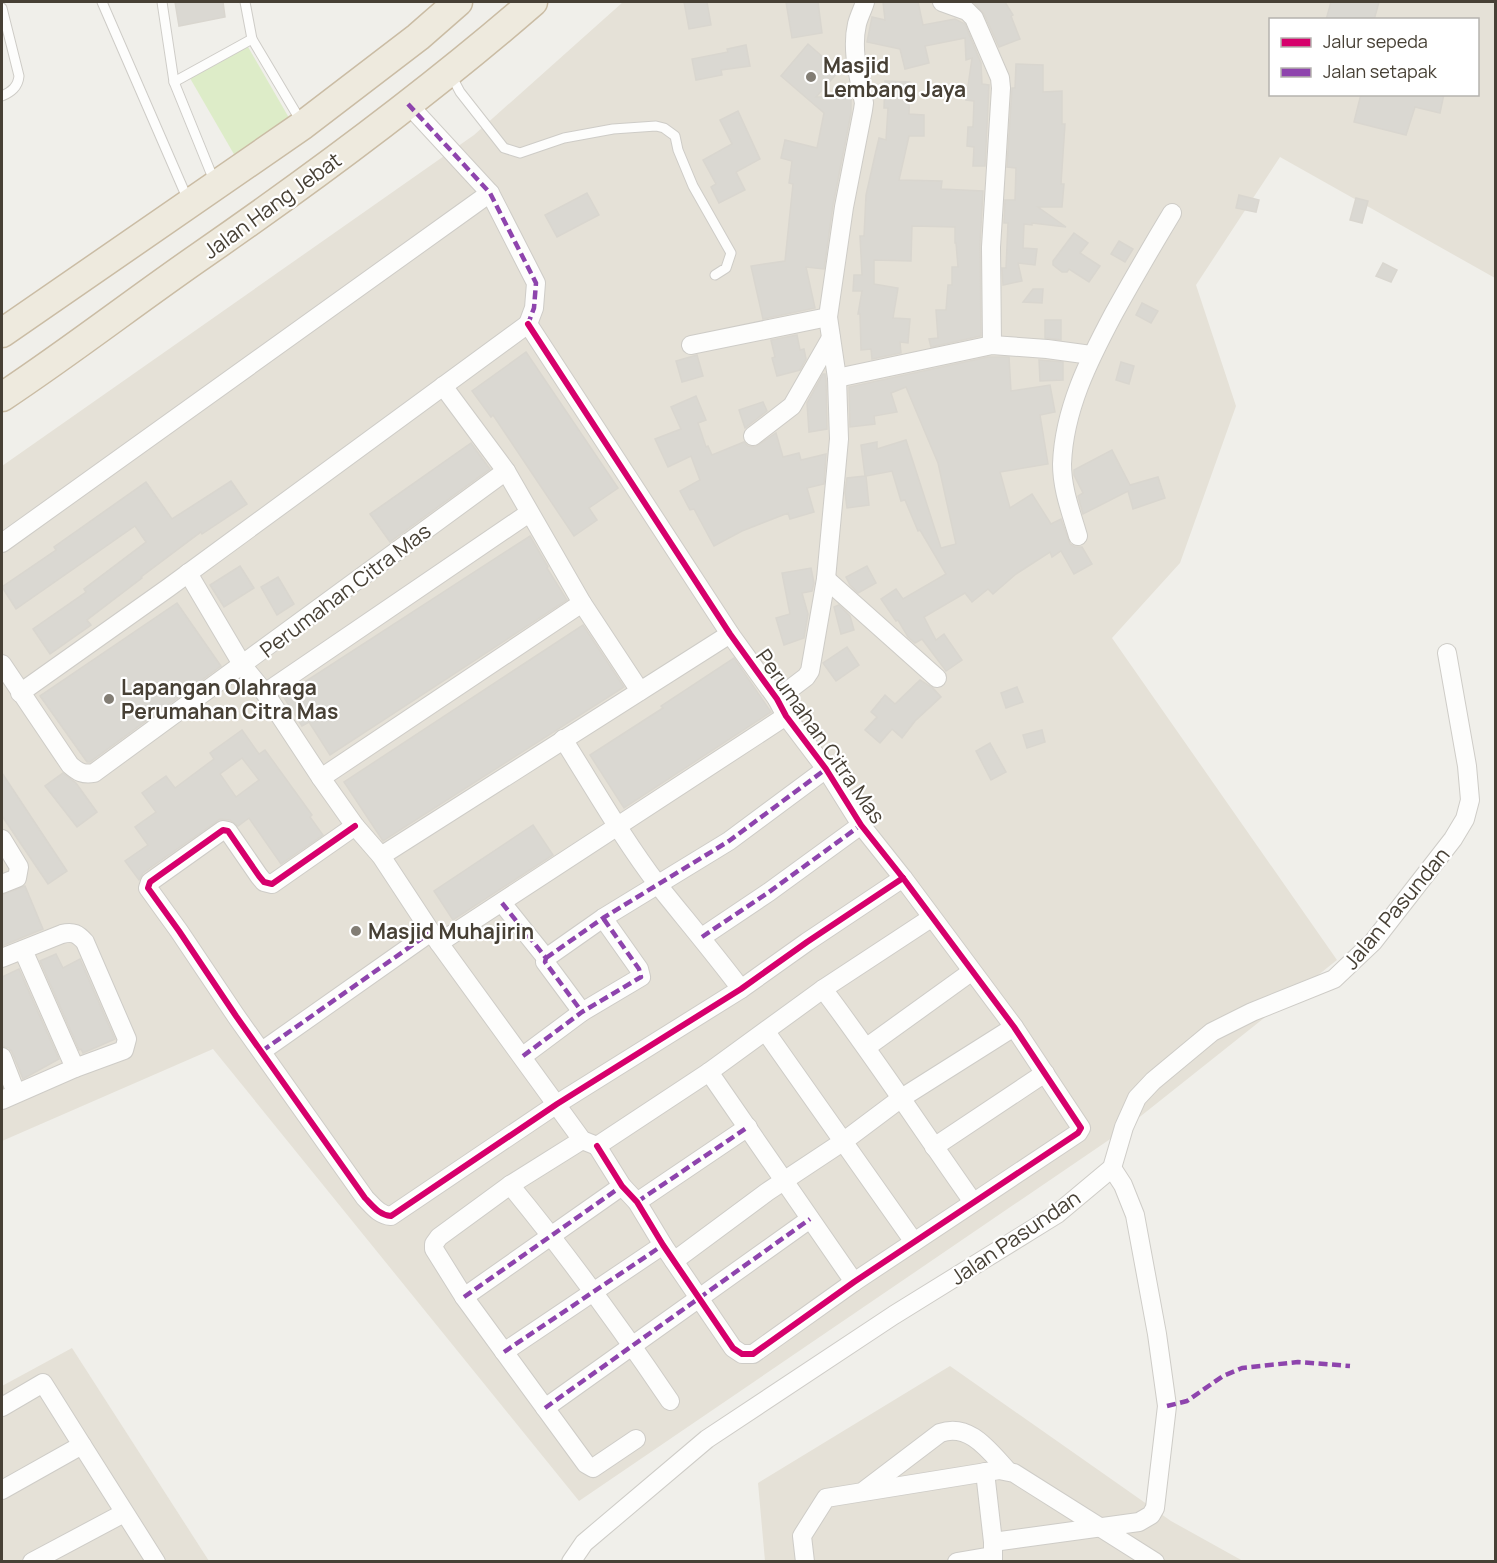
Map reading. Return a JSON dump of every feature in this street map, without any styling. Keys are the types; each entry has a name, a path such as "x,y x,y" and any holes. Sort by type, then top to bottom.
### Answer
{"highway":[{"path":"2,333 303,125 418,37 458,2"},
{"name":"Jalan Hang Jebat","path":"2,397 247,225 449,73 533,2"}],"street":[{"path":"777,699 806,677 810,671 826,579 839,439 837,378 828,317 844,207 864,103 855,42 857,24 865,2"},
{"path":"942,2 967,11 974,18 1001,82 991,247 992,345"},
{"path":"20,693 528,324 534,308 536,283 490,193 408,104"},
{"path":"2,543 490,193"},
{"path":"1078,536 1065,491 1062,465 1067,423 1091,355 1144,257 1172,213"},
{"path":"691,345 828,317"},
{"name":"Perumahan Citra Mas","path":"528,324 730,634 777,699 786,716 826,769 861,825 1014,1027 1081,1128 1078,1133 973,1202"},
{"path":"753,436 792,406 831,338"},
{"path":"837,378 992,345 1091,355"},
{"path":"443,386 506,471 582,603 640,691"},
{"name":"Perumahan Citra Mas","path":"2,664 70,765 86,775 94,773 506,471"},
{"path":"265,693 529,513"},
{"name":"Perumahan Citra Mas","path":"188,573 243,666 265,693 321,778 355,826 381,856 435,938 557,1104 637,1202 663,1245 733,1348 742,1354 753,1354 854,1282"},
{"path":"826,579 937,678"},
{"path":"321,778 582,603"},
{"path":"381,856 730,634"},
{"name":"Jalan Pasundan","path":"571,1562 584,1543 707,1439 894,1315 1057,1214 1112,1168 1124,1127 1137,1098 1212,1032 1252,1012 1334,980 1373,942 1453,839 1465,819 1470,800 1467,766 1447,652"},
{"path":"262,1052 435,938 502,903 786,716"},
{"path":"563,739 617,826 658,884 741,989"},
{"path":"546,958 603,918 729,841 826,769"},
{"path":"702,937 861,825"},
{"path":"355,826 272,884 264,882 225,829 148,884 148,888 365,1198 376,1210 391,1216 557,1104 741,989 903,878"},
{"path":"2,838 19,867 17,878 2,885"},
{"path":"502,903 546,958 545,962 582,1012"},
{"path":"523,1056 582,1012 641,977 639,969 603,918"},
{"path":"636,1439 593,1468 586,1464 464,1297 436,1252 435,1244 439,1237 510,1185 590,1143 709,1072 823,989 932,918"},
{"path":"2,958 70,932 80,936 85,942 127,1039 123,1050 9,1097 2,1058"},
{"path":"23,950 75,1068"},
{"path":"867,1047 971,972"},
{"path":"709,1072 854,1282 973,1202 900,1099 867,1047 823,989"},
{"path":"674,1261 767,1192 844,1142 900,1099 1014,1027"},
{"path":"766,1032 914,1242"},
{"path":"934,1147 1045,1073"},
{"path":"637,1202 748,1127"},
{"path":"957,1562 1100,1527 1139,1522 1151,1515 1155,1508 1167,1406 1157,1334 1135,1215 1124,1185 1112,1168"},
{"path":"510,1185 551,1235 670,1401"},
{"path":"464,1297 622,1186"},
{"path":"545,1408 810,1219"},
{"path":"504,1352 663,1245"},
{"path":"2,1407 43,1383 156,1562"},
{"path":"861,1493 947,1430 957,1430 979,1439 1008,1471"},
{"path":"2,1490 82,1445"},
{"path":"805,1562 802,1536 826,1498 984,1472 1008,1471 1155,1562"},
{"path":"984,1472 993,1553"},
{"path":"32,1562 63,1554 124,1513"}],"lane":[{"path":"102,2 189,202"},
{"path":"162,2 174,82 216,185"},
{"path":"245,2 252,39 303,125"},
{"path":"2,8 19,76 18,83 13,90 2,96"},
{"path":"174,82 252,39"},
{"path":"449,73 460,93 504,148 511,151 520,153 564,138 613,129 656,126 671,132 675,136 678,150 693,186 731,253 726,268 715,275"}],"shaded area":[{"path":"623,2 1495,2 1495,278 1280,157 1196,285 1236,406 1180,563 1112,638 1337,960 1122,1131 579,1501 213,1049 2,1141 2,466 474,135"},
{"path":"72,1348 209,1561 2,1562 2,1386"},
{"path":"950,1366 1171,1521 1243,1561 765,1561 758,1483"}],"green space":[{"path":"244,40 292,123 235,156 187,73"}],"building":[{"path":"175,2 223,2 225,17 179,26"},
{"path":"684,2 707,2 711,25 689,29"},
{"path":"786,2 818,2 822,33 792,38"},
{"path":"883,2 918,2 923,25 955,19 965,24 981,63 982,84 989,85 985,166 973,166 974,147 967,146 968,127 973,127 974,101 966,100 972,58 966,60 965,38 925,46 929,63 905,69 900,49 867,42 872,17 885,20"},
{"path":"974,2 1005,2 1013,15 1011,16 1020,39 999,47 984,14"},
{"path":"1331,2 1379,2 1375,18 1327,18"},
{"path":"808,44 839,71 816,97 851,97 851,113 833,205 824,269 806,267 815,308 763,319 751,266 785,261 793,184 789,183 792,161 781,158 785,140 817,148 824,113 781,76"},
{"path":"746,45 750,66 721,70 722,75 696,80 692,59 728,52 727,49"},
{"path":"1016,64 1043,65 1043,92 1062,91 1062,124 1065,124 1061,184 1064,184 1062,207 1038,207 1066,227 1024,224 1023,248 1037,249 1035,265 1018,263 1022,281 1003,285 1002,268 1006,268 1008,223 1004,223 1005,200 1015,200 1016,168 1007,167 1012,88 1015,88"},
{"path":"885,81 910,82 909,114 924,115 924,136 909,136 899,180 942,181 941,189 983,191 980,243 981,336 931,347 929,339 938,338 936,310 946,310 948,285 952,285 952,267 958,267 955,227 912,226 911,261 874,260 874,284 898,288 893,318 910,319 908,343 900,342 901,353 872,359 871,349 861,350 860,314 858,314 862,291 853,291 854,275 862,275 860,236 864,236 866,195 879,138 886,140 888,108 884,108"},
{"path":"1360,96 1444,96 1440,113 1415,107 1406,135 1354,122"},
{"path":"738,111 760,159 736,172 745,190 719,203 711,187 716,184 703,160 732,144 720,120"},
{"path":"587,193 599,215 557,237 545,215"},
{"path":"1239,195 1259,200 1256,212 1236,208"},
{"path":"1356,198 1368,201 1362,223 1350,220"},
{"path":"1074,233 1088,243 1080,253 1100,266 1089,282 1069,269 1067,272 1062,272 1053,265 1053,261"},
{"path":"1119,241 1133,249 1125,262 1111,254"},
{"path":"1383,263 1397,270 1391,282 1376,276"},
{"path":"1033,289 1043,289 1042,303 1023,302"},
{"path":"1142,303 1158,311 1151,323 1136,315"},
{"path":"1045,320 1061,320 1061,340 1045,338"},
{"path":"797,335 800,350 804,349 806,359 800,370 777,376 772,358 775,357 771,340"},
{"path":"526,352 618,488 589,508 597,520 574,536 493,415 491,417 472,391"},
{"path":"697,355 703,376 682,382 676,361"},
{"path":"988,357 1009,357 1011,391 1050,385 1055,412 1040,415 1048,464 1000,472 1010,508 1032,494 1051,524 1061,519 1070,544 1082,547 1092,564 1074,574 1061,551 1052,557 1050,552 1016,574 993,594 988,589 972,602 965,593 924,617 936,640 944,634 962,660 946,671 922,639 915,643 908,637 881,599 896,589 903,599 946,574 920,530 918,531 905,500 901,501 892,471 866,476 869,505 847,508 845,492 847,478 865,476 861,445 877,442 877,449 906,440 941,548 956,544 938,463 906,387 891,393 897,412 874,416 875,424 850,427 849,387"},
{"path":"1039,360 1063,362 1063,380 1040,381"},
{"path":"1121,362 1134,366 1129,384 1116,380"},
{"path":"823,374 826,379 827,429 809,432 807,403"},
{"path":"696,396 706,420 698,423 706,447 708,446 712,455 744,442 748,446 755,447 776,433 783,457 799,453 801,460 826,454 824,484 807,488 814,512 790,519 788,513 742,531 714,546 694,509 690,510 680,491 700,480 691,456 668,467 655,439 681,429 671,407"},
{"path":"763,402 767,411 745,428 739,410"},
{"path":"471,443 490,469 390,542 370,514"},
{"path":"1112,450 1130,485 1158,477 1165,498 1133,509 1128,491 1083,514 1078,496 1083,493 1074,475 1074,470"},
{"path":"231,481 247,504 202,534 201,532 141,577 87,620 91,625 50,654 33,629 86,592 84,589 146,542 135,526 16,609 2,587 56,550 54,547 146,482 172,519"},
{"path":"530,536 567,600 330,755 309,722 302,726 283,696"},
{"path":"240,566 254,588 224,607 210,585"},
{"path":"867,566 876,583 858,593 846,577"},
{"path":"811,568 814,583 812,591 802,593 808,614 804,638 784,645 776,618 790,614 782,573"},
{"path":"278,577 294,604 277,615 261,587"},
{"name":"Lapangan Olahraga Perumahan Citra Mas","path":"177,603 221,666 87,762 40,696"},
{"path":"839,605 850,616 854,630 841,634 834,607"},
{"path":"583,625 624,687 383,841 344,782"},
{"path":"847,647 859,665 836,681 823,663"},
{"path":"734,658 771,712 624,808 590,755 663,708 661,706"},
{"path":"920,680 933,688 941,697 915,721 902,738 892,729 880,743 865,730 877,717 871,712 885,695 895,704"},
{"path":"1017,687 1023,702 1006,708 1001,693"},
{"path":"242,730 259,754 265,750 312,815 310,817 323,835 281,864 249,818 238,826 230,820 220,819 143,873 139,880 125,861 148,845 135,827 156,812 142,793 166,776 175,788 214,759 210,753","holes":["242,758 259,780 236,797 220,774"]},
{"path":"1042,730 1045,742 1027,748 1023,735"},
{"path":"990,743 1006,772 991,780 976,751"},
{"path":"2,773 67,871 48,884 2,816"},
{"path":"63,773 76,783 97,812 77,827 45,786"},
{"path":"533,825 553,855 453,920 434,891"},
{"path":"25,886 43,929 2,946 2,895"},
{"path":"56,954 63,968 80,959 115,1039 83,1053 81,1049 79,1050 40,961"},
{"path":"19,969 59,1059 23,1079 12,1052 9,1048 2,1046 2,977"}],"marked path":[{"path":"408,104 490,193 536,283 534,308 528,324"},
{"path":"546,958 603,918 729,841 826,769"},
{"path":"702,937 861,825"},
{"path":"502,903 546,958 545,962 582,1012"},
{"path":"523,1056 582,1012 641,977 639,969 603,918"},
{"path":"262,1051 431,932"},
{"path":"637,1202 748,1127"},
{"path":"464,1297 622,1186"},
{"path":"545,1408 810,1219"},
{"path":"504,1352 663,1245"},
{"path":"1167,1406 1187,1401 1223,1376 1242,1368 1298,1362 1350,1366"}],"cycle path":[{"path":"528,324 730,634 777,699 786,716 826,769 861,825 1014,1027 1081,1128 1078,1133 854,1282 753,1354 742,1354 733,1348 663,1245 637,1202 622,1186 597,1146"},
{"path":"355,826 272,884 264,882 228,831 223,830 150,882 148,888 365,1198 380,1212 391,1216 557,1104 741,989 903,878"}],"place":[{"name":"Masjid Lembang Jaya","path":"811,77"},
{"name":"Lapangan Olahraga Perumahan Citra Mas","path":"109,699"},
{"name":"Masjid Muhajirin","path":"356,931"}]}
